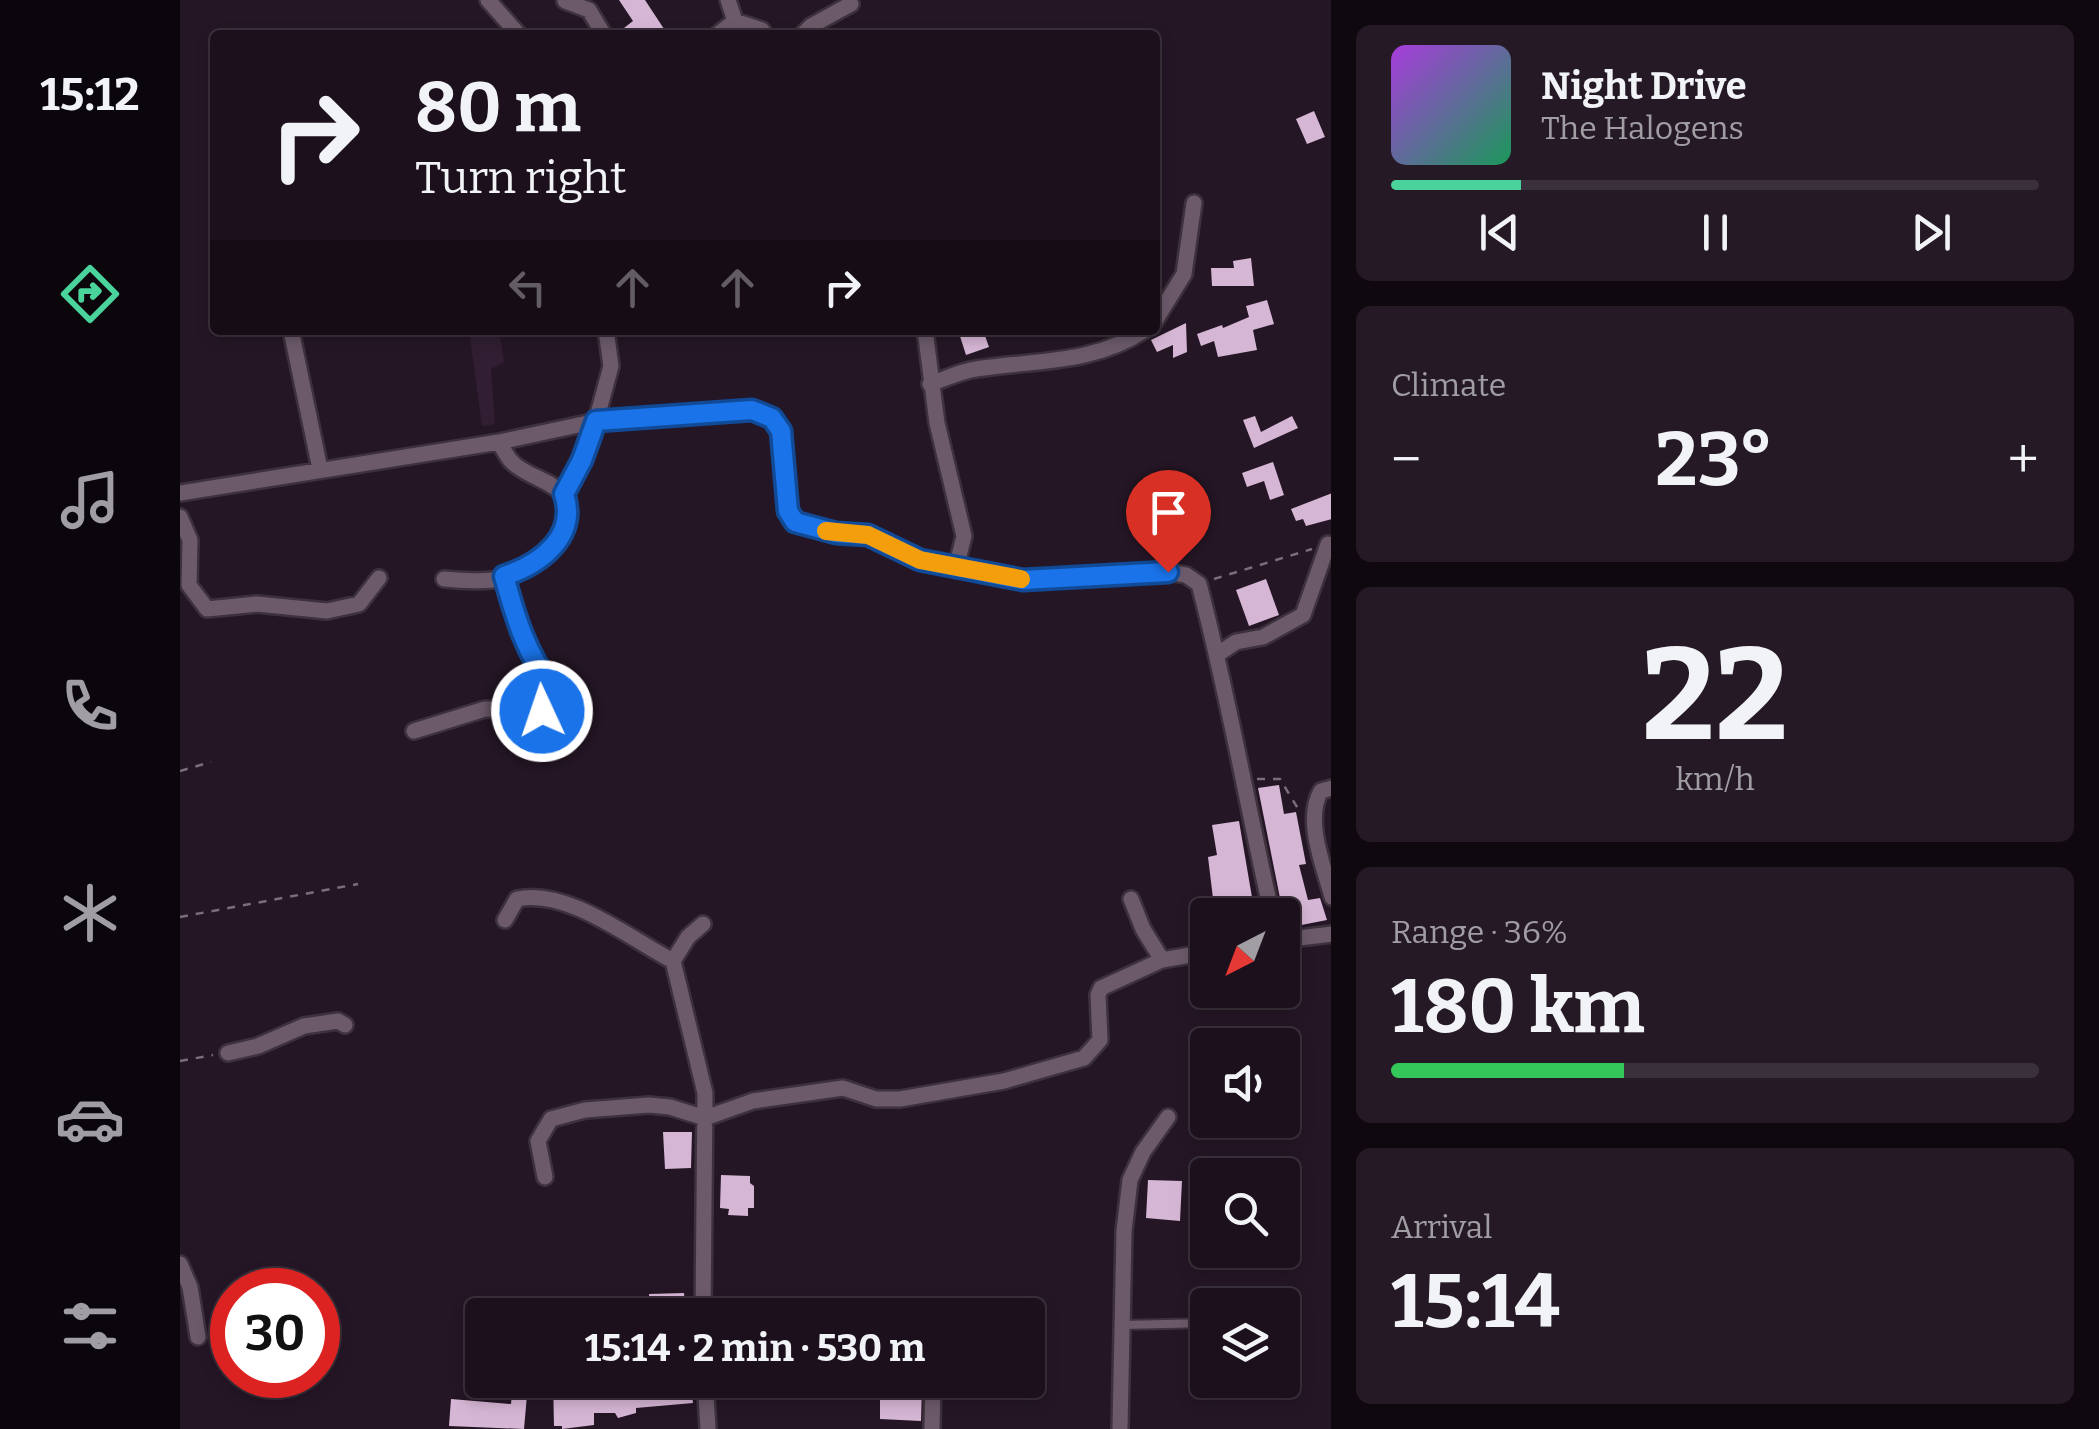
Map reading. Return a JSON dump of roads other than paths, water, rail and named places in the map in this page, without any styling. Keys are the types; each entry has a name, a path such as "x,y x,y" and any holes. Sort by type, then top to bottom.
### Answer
{"street":[{"path":"488,0 515,30"},
{"path":"728,0 735,21"},
{"path":"565,1 588,10 601,30"},
{"path":"807,30 851,4"},
{"path":"723,30 735,21"},
{"path":"735,21 762,30"},
{"path":"1160,313 1184,274 1194,204"},
{"path":"291,335 320,469"},
{"path":"564,494 582,460 611,366 607,335"},
{"path":"925,335 930,384 964,536 957,564"},
{"path":"930,384 974,369 1076,358 1122,346 1138,335"},
{"path":"180,493 500,442 596,421 752,410 772,418 781,431 788,511 795,522 836,533 868,535 920,560 957,564 1023,580 1168,572 1186,575 1199,584 1218,654 1268,898"},
{"path":"444,579 491,580 518,572 559,542 567,527 569,509 564,494 512,462 500,442"},
{"path":"180,517 190,540 189,585 206,609 256,604 326,611 359,604 379,578"},
{"path":"1218,654 1236,642 1263,637 1303,616 1328,544"},
{"path":"414,731 485,708 542,711 551,700 552,687 520,631 504,576"},
{"path":"1331,788 1321,791 1317,798 1314,823 1331,894"},
{"path":"504,920 517,899 534,895 559,900 673,961"},
{"path":"1131,899 1143,930 1162,960"},
{"path":"703,924 688,936 673,961 705,1093 703,1298"},
{"path":"1300,938 1331,934"},
{"path":"545,1177 538,1141 551,1120 584,1110 649,1105 706,1118 753,1101 843,1088 876,1100 900,1099 1004,1081 1084,1058 1100,1040 1101,988 1162,960 1190,955"},
{"path":"228,1052 258,1046 304,1026 338,1021 346,1025"},
{"path":"1120,1429 1124,1232 1130,1180 1143,1152 1168,1117"},
{"path":"180,1264 190,1287 198,1337"},
{"path":"706,1398 708,1429"},
{"path":"932,1398 932,1429"}],"lane":[{"path":"1122,1325 1190,1323"}]}
